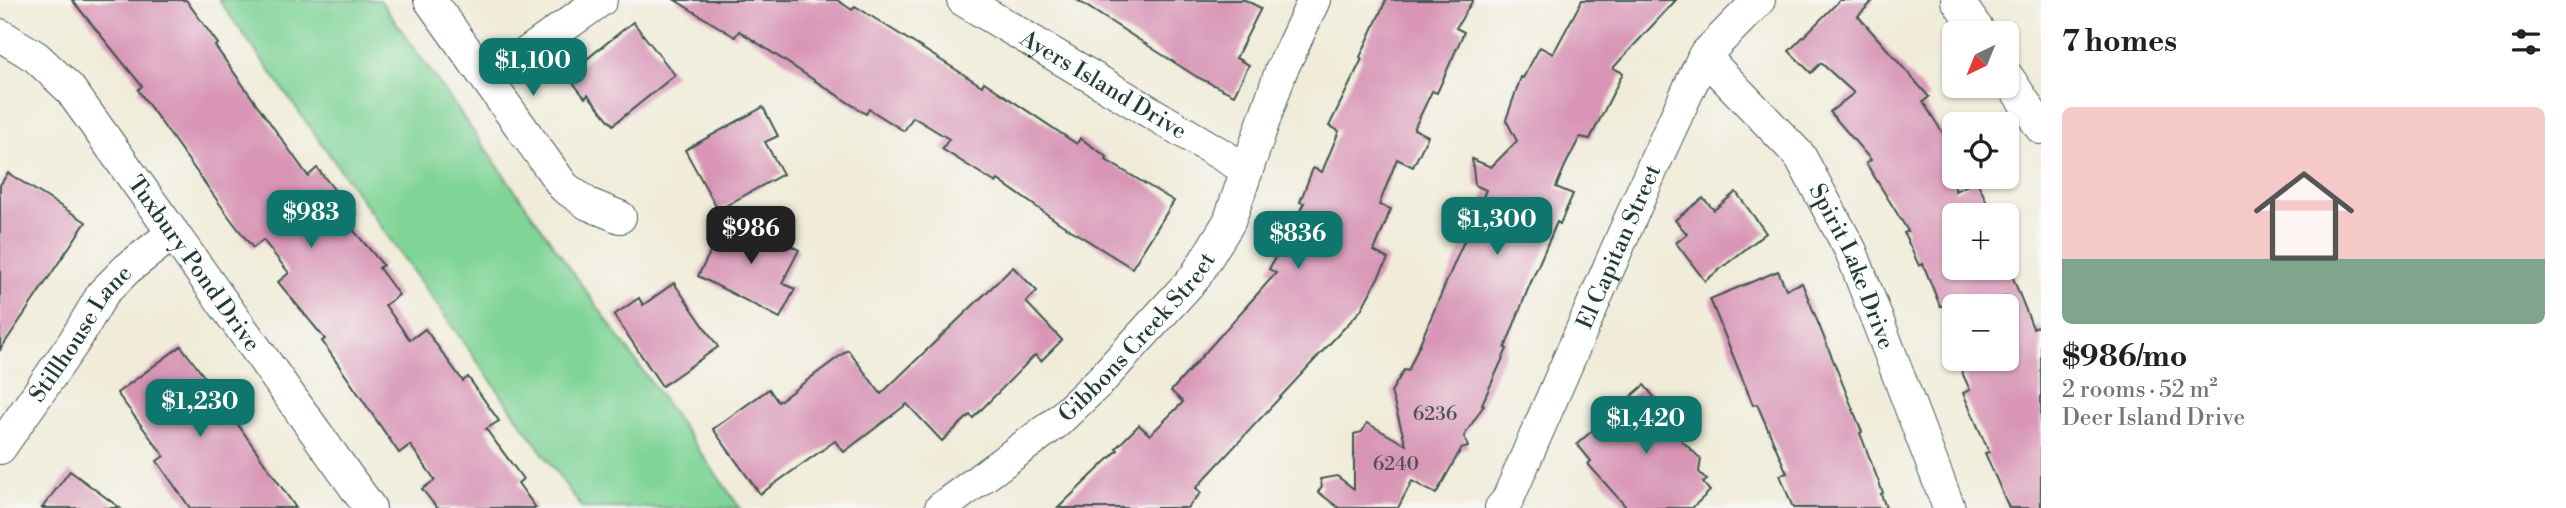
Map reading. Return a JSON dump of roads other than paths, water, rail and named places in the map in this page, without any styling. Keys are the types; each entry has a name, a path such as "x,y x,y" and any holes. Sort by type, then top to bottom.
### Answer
{"street":[{"path":"430,0 564,187 588,204 620,217"},
{"path":"489,80 601,0"},
{"name":"Ayers Island Drive","path":"963,0 1247,170"},
{"name":"Gibbons Creek Street","path":"941,508 1057,422 1101,380 1195,277 1229,222 1281,71 1314,0"},
{"name":"El Capitan Street","path":"1509,506 1655,162 1704,56 1759,0"},
{"path":"1957,0 1972,21"},
{"name":"Tuxbury Pond Drive","path":"0,34 36,57 69,88 370,508"},
{"name":"Spirit Lake Drive","path":"1704,56 1800,156 1851,251 1949,508"},
{"path":"2020,96 2041,128"},
{"name":"Stillhouse Lane","path":"0,448 74,342 103,293 127,269 173,233"}]}
